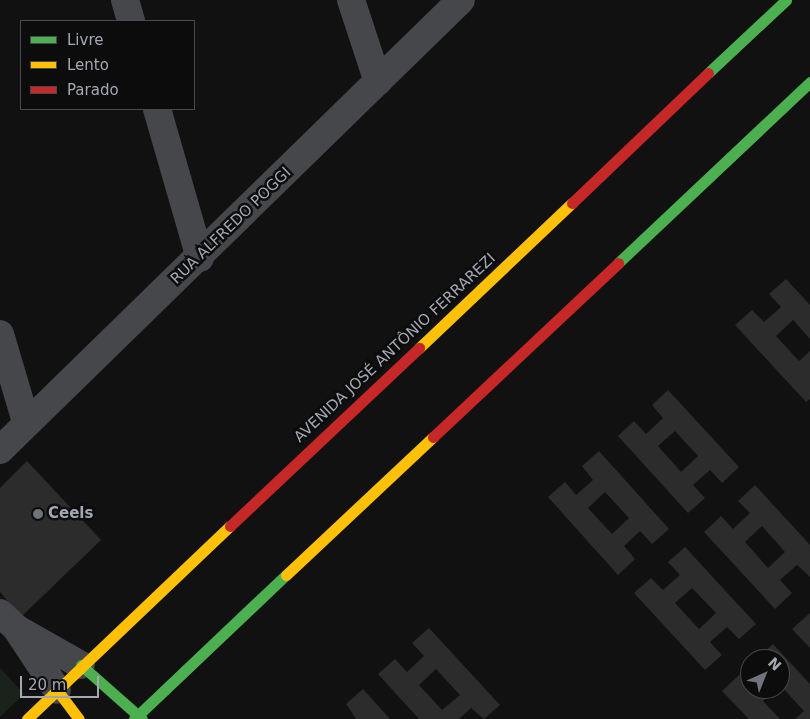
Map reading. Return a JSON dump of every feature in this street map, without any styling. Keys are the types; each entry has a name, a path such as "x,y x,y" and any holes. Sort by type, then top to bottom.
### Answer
{"street":[{"path":"125,0 131,20"},
{"path":"351,0 378,82"},
{"name":"RUA ALFREDO POGGI","path":"0,450 26,422 200,258 461,0"},
{"name":"AVENIDA JOSÉ ANTÔNIO FERRAREZI","path":"27,719 81,665 786,0"},
{"path":"8,621 81,665 138,717 810,82"},
{"path":"157,110 200,258"},
{"path":"0,334 26,422"},
{"path":"8,621 79,719"}],"shaded area":[{"path":"0,668 24,694 0,717"}],"building":[{"path":"786,279 810,305 810,339 793,320 776,336 799,361 810,351 810,399 806,402 735,325 752,310 764,322 781,307 769,294"},
{"path":"668,390 739,467 722,483 710,470 693,485 705,498 688,513 618,436 634,421 646,434 663,418 652,405","holes":["675,431 698,456 681,472 658,446"]},
{"path":"599,451 669,529 652,544 640,531 624,546 635,559 618,575 548,497 565,482 576,495 593,480 582,466","holes":["605,492 629,518 612,534 588,508"]},
{"name":"Ceels","path":"27,461 101,540 21,617 0,592 0,488"},
{"path":"755,485 810,545 810,577 797,565 780,580 792,593 775,609 704,532 721,516 733,529 750,513 738,501","holes":["762,526 785,552 768,568 745,542"]},
{"path":"685,547 756,624 739,639 727,627 710,642 722,655 705,670 634,593 651,578 663,590 680,575 668,562","holes":["692,588 716,613 699,629 675,603"]},
{"path":"810,613 810,648 792,629"},
{"path":"429,628 500,705 484,719 471,708 459,719 419,719 378,674 395,659 407,672 424,656 412,643","holes":["436,669 460,695 442,710 419,685"]},
{"path":"773,644 778,649 768,649"},
{"path":"790,662 810,684 810,719 795,719 804,711 790,696"},
{"path":"739,675 740,699 765,699 763,701 780,719 749,719 722,691"},
{"path":"363,689 390,719 356,719 346,704"}],"traffic: fast":[{"path":"708,73 786,0"},
{"path":"618,263 810,82"},
{"path":"134,719 286,575"},
{"path":"81,665 142,719"}],"traffic: slow":[{"path":"419,348 572,203"},
{"path":"286,575 433,437"},
{"path":"27,719 230,526"},
{"path":"57,690 79,719"}],"traffic: jam":[{"path":"572,203 708,73"},
{"path":"433,437 618,263"},
{"path":"230,526 419,348"}],"place":[{"name":"Ceels","path":"38,514"}]}
